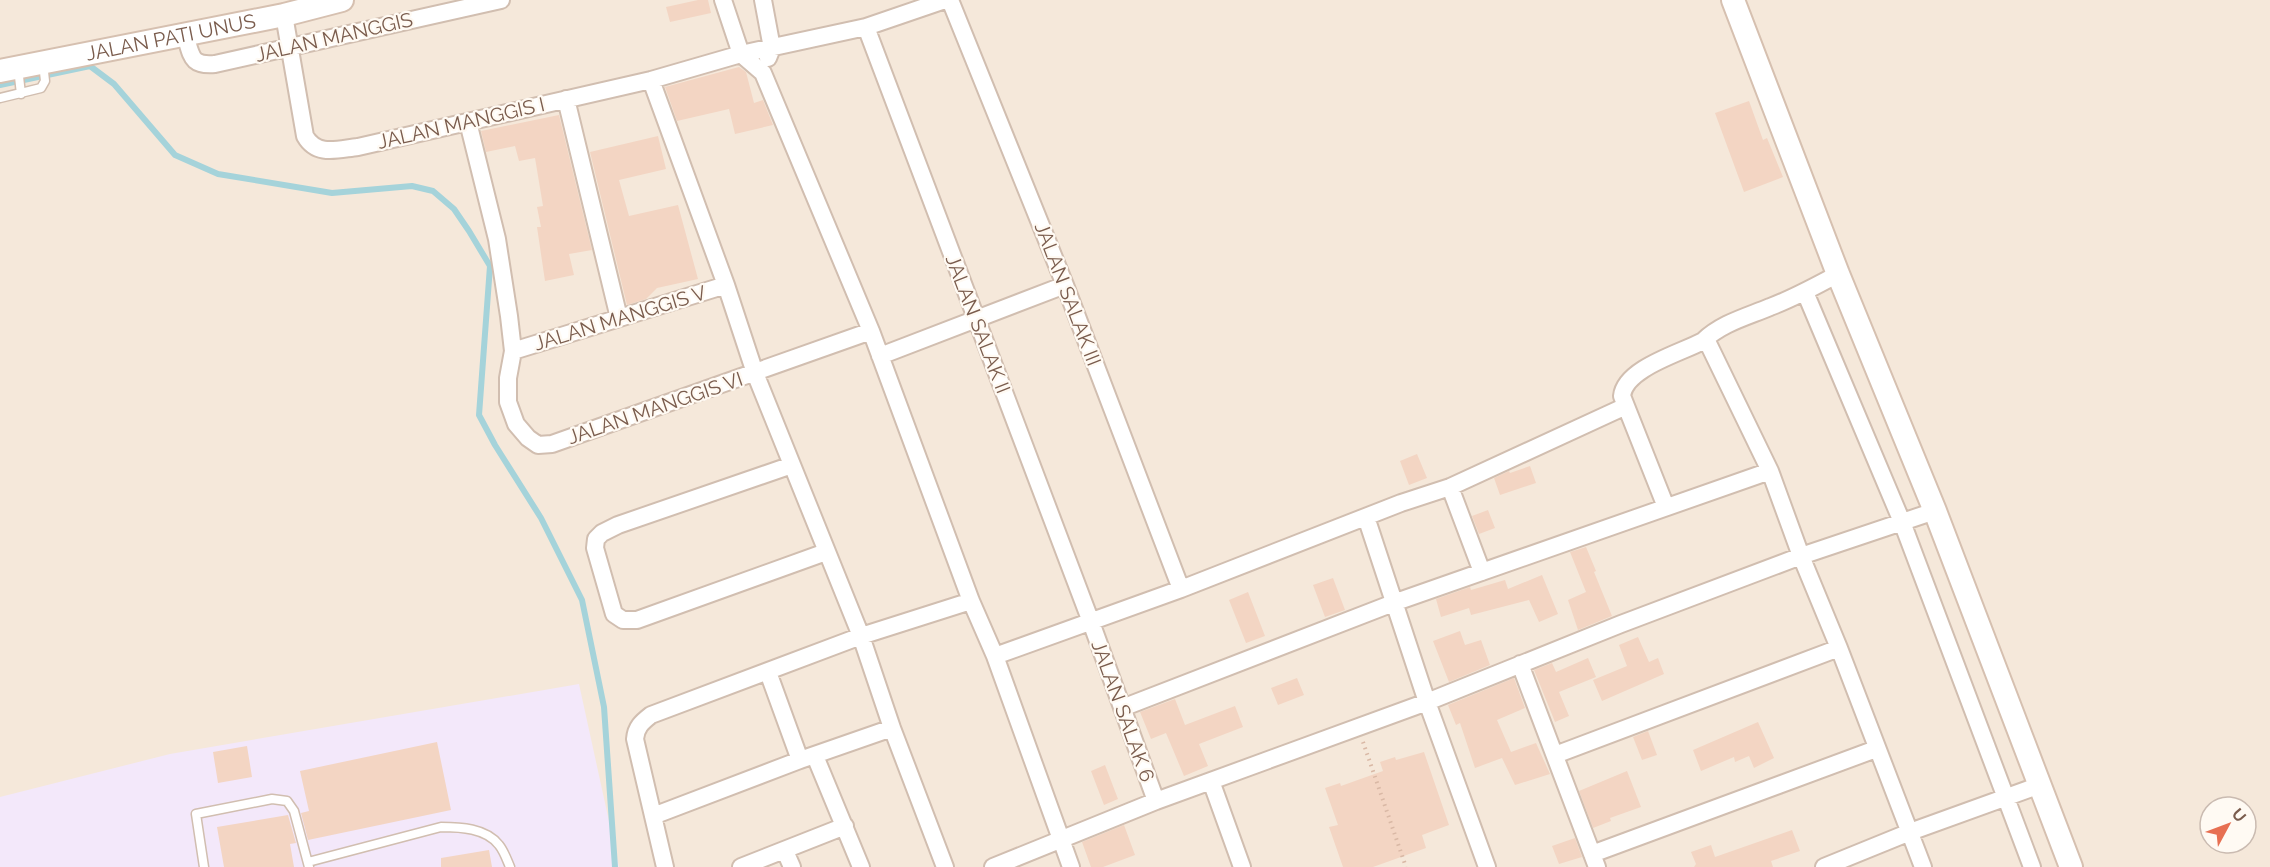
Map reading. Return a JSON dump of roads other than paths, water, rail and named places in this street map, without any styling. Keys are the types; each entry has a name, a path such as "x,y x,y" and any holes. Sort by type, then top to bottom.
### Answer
{"main road":[{"name":"JALAN PATI UNUS","path":"16,79 44,71 287,31 316,3 342,0"},
{"path":"1733,0 1838,274 1935,511 2071,867"}],"street":[{"name":"JALAN MANGGIS","path":"188,46 200,64 215,64 287,31 501,0"},
{"path":"723,0 741,54 763,73 871,331 971,601 995,656 1071,867"},
{"path":"763,0 772,48 763,73"},
{"name":"JALAN MANGGIS I","path":"287,31 305,136 318,150 358,147 651,80 741,54 866,27 945,0"},
{"name":"JALAN SALAK III","path":"950,0 1065,285 1181,589"},
{"name":"JALAN SALAK II","path":"866,27 1091,621"},
{"path":"651,80 726,285 755,373 861,636 892,728 945,867"},
{"path":"566,99 619,318"},
{"path":"468,122 497,239 513,351"},
{"path":"1666,507 1622,396 1622,390 1633,376 1706,339 1728,323 1805,292 1838,274"},
{"name":"JALAN MANGGIS V","path":"513,351 726,285"},
{"path":"880,356 1065,285"},
{"path":"1805,292 1902,522 2032,867"},
{"name":"JALAN MANGGIS VI","path":"513,351 508,378 508,402 516,424 528,438 538,445 552,444 871,331"},
{"path":"1706,339 1770,471 1923,867"},
{"path":"995,656 1181,589 1450,487 1626,406"},
{"path":"792,465 618,525 602,533 596,539 596,548 614,614 623,620 636,620 826,552"},
{"path":"1122,708 1396,602 1770,471"},
{"path":"1450,487 1482,572"},
{"path":"993,867 1156,801 1427,702 1621,624 1801,556 1935,511"},
{"path":"1366,517 1396,602 1427,702 1487,867"},
{"path":"665,867 635,739 636,730 641,723 651,715 861,636 971,601"},
{"name":"JALAN SALAK 6","path":"1091,621 1156,801"},
{"path":"1555,755 1839,648"},
{"path":"1521,664 1595,861 1876,749"},
{"path":"768,672 808,758 845,826 861,867"},
{"path":"653,816 892,728"},
{"path":"1211,781 1242,867"},
{"path":"1824,867 1910,832 2040,785"},
{"path":"741,867 845,826"},
{"path":"785,851 792,867"}],"lane":[{"path":"0,98 16,79"},
{"path":"204,867 196,814 272,799 287,801 294,811 308,864 441,827 463,827 484,834 499,844 510,867"}],"waterway":[{"path":"0,85 90,66 114,84 175,155 218,174 332,193 412,186 433,191 454,209 490,266 479,415 541,518 582,600 604,707 615,867"}]}
